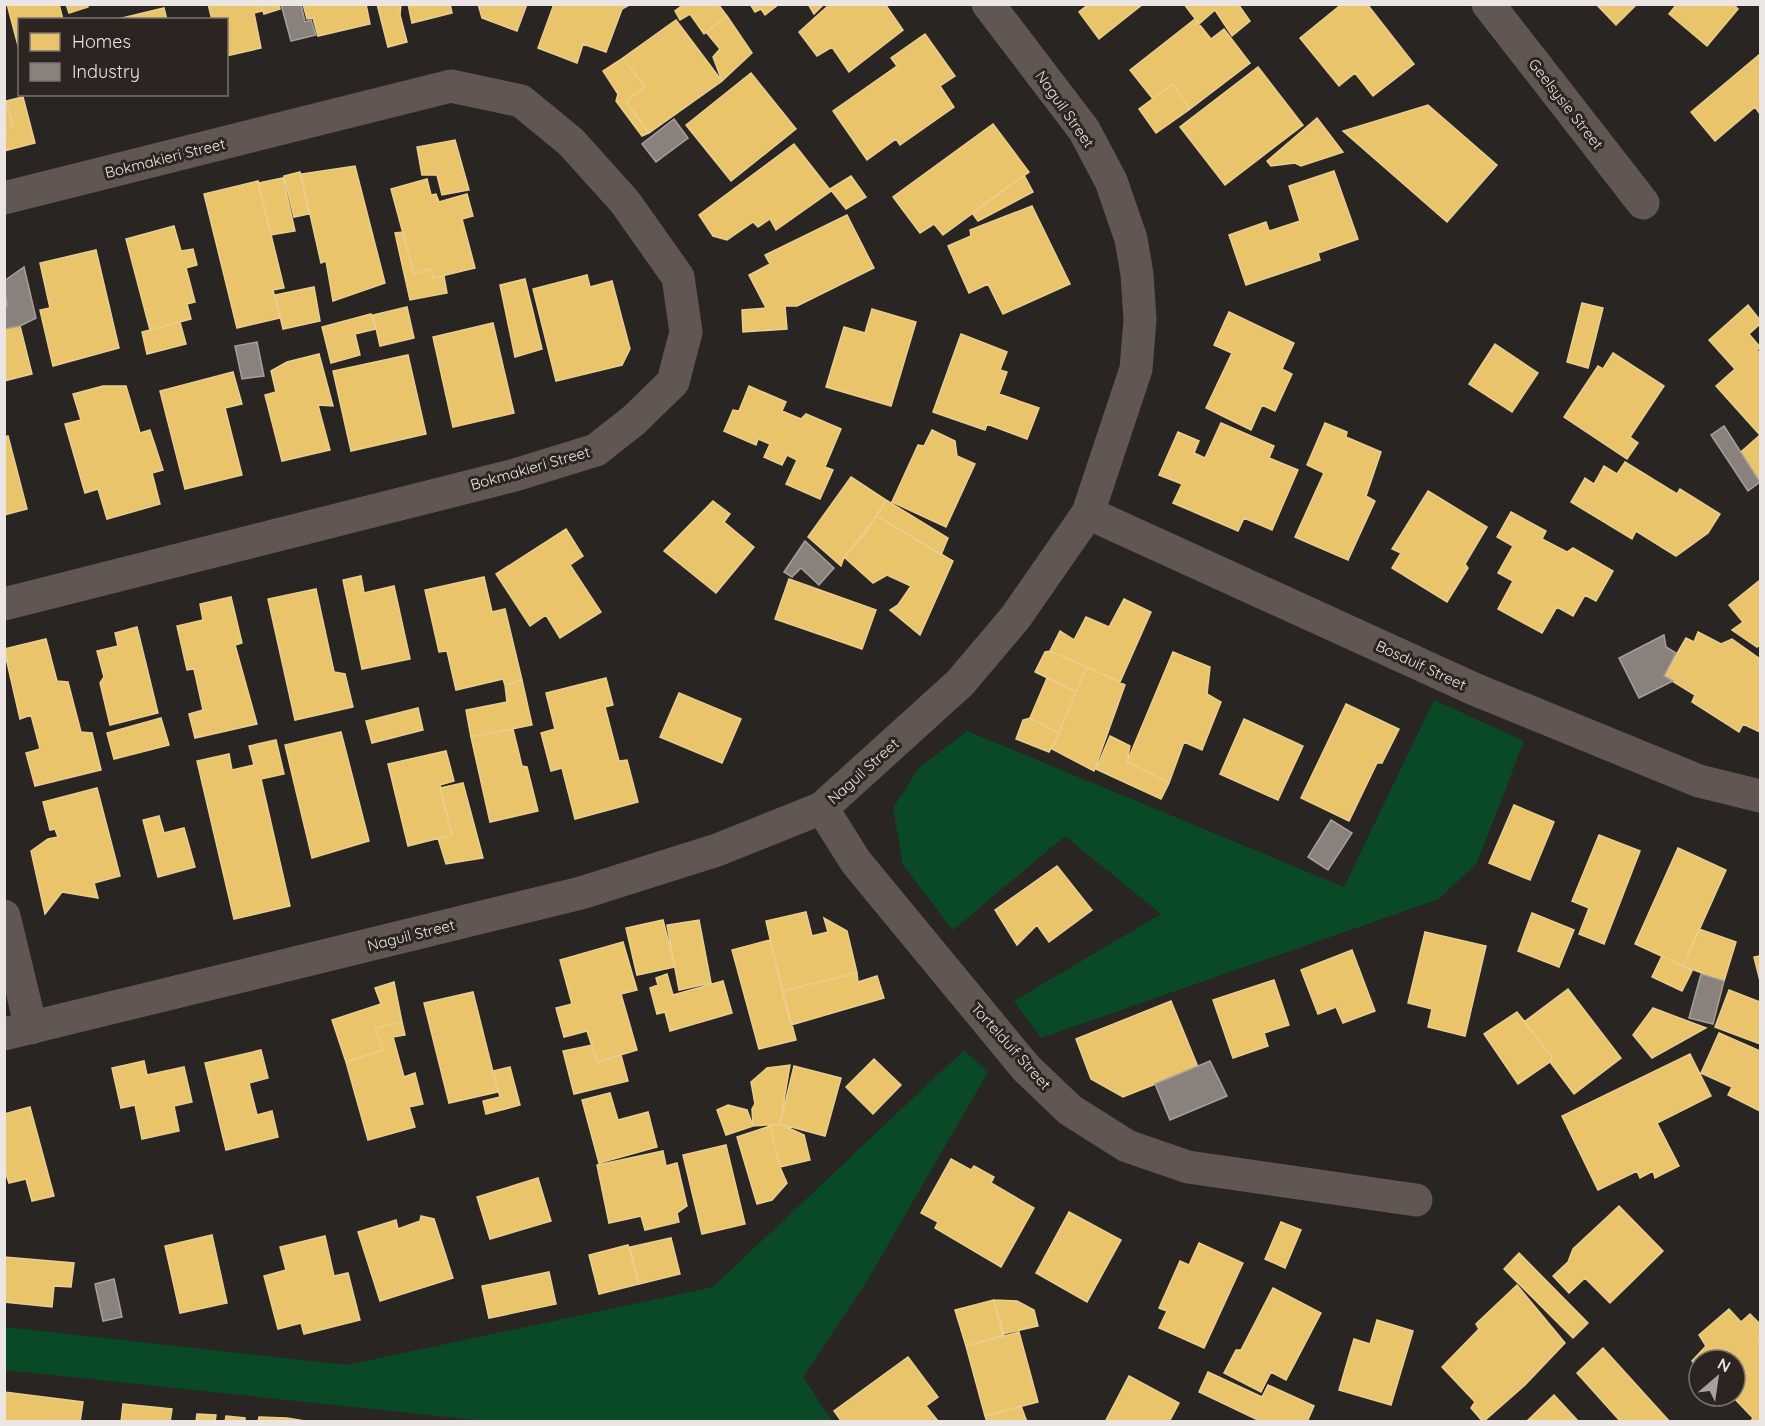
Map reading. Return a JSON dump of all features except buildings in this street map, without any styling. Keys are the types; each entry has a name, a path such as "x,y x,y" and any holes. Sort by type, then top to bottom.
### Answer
{"street":[{"name":"Naguil Street","path":"18,1031 581,893 717,850 822,808 960,683 1015,618 1088,513 1136,369 1140,320 1137,274 1131,239 1111,181 1084,129 988,4"},
{"name":"Geelsysie Street","path":"1488,4 1643,202"},
{"name":"Bokmakieri Street","path":"4,198 451,86 521,101 571,142 625,202 678,277 686,332 674,382 634,420 596,450 516,475 4,604"},
{"name":"Bosduif Street","path":"1088,513 1483,693 1699,781 1761,796"},
{"name":"Tortelduif Street","path":"822,808 864,871 1026,1068 1070,1110 1127,1146 1188,1167 1416,1200"},
{"path":"4,916 18,1031"}],"green space":[{"path":"1434,700 1524,741 1477,863 1439,899 1041,1038 1014,1001 1161,914 1065,836 953,930 903,865 893,808 919,768 967,731 1344,887"},
{"path":"964,1050 988,1072 867,1281 803,1377 832,1421 486,1421 5,1370 5,1327 347,1365 713,1287"}]}
